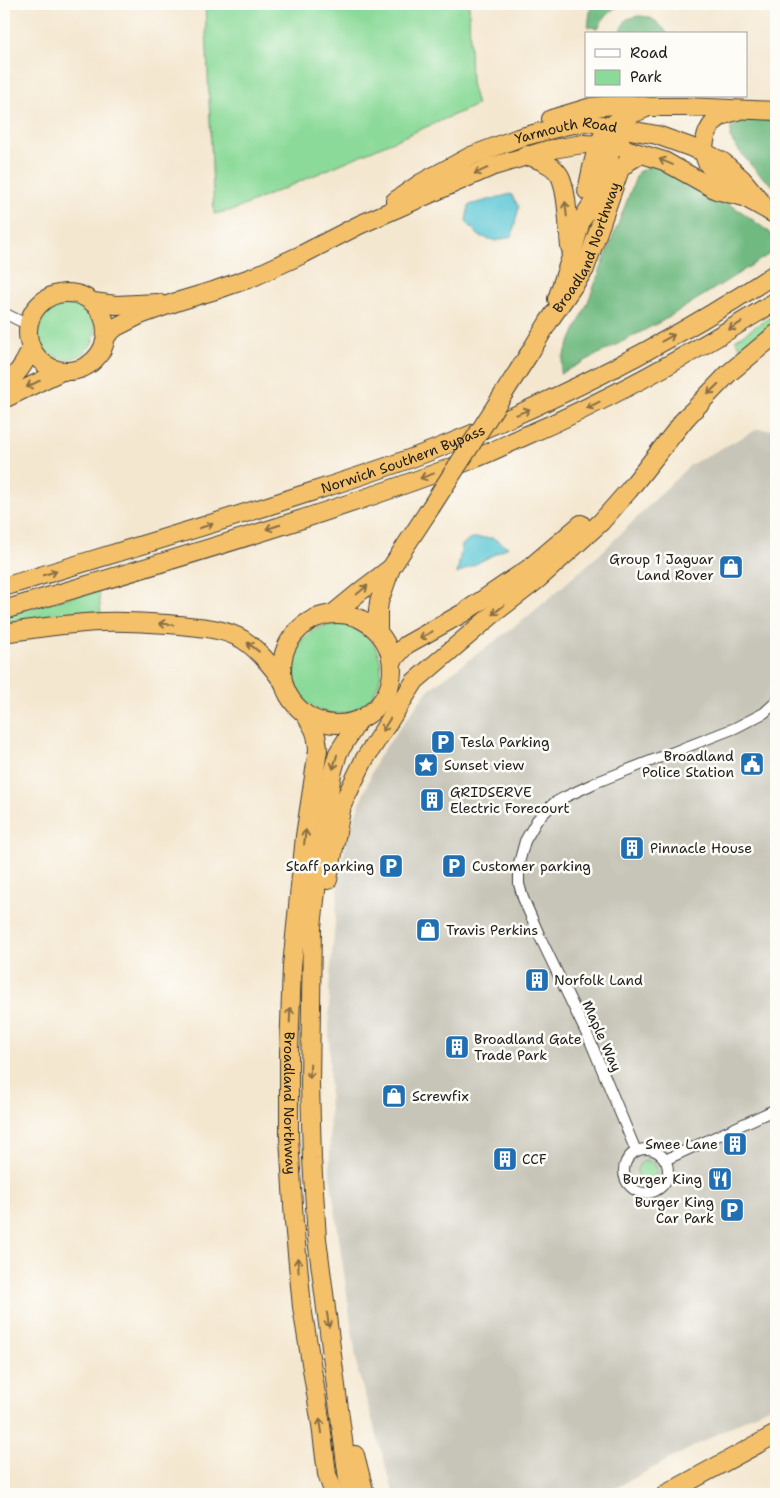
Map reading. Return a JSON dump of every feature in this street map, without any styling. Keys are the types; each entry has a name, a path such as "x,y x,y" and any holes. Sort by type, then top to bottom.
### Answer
{"highway":[{"path":"471,156 512,132 591,107 628,104 649,107 776,111"},
{"path":"606,138 649,107"},
{"path":"744,109 725,114 716,121 706,136 704,152 710,167 744,197"},
{"name":"Yarmouth Road","path":"359,225 421,183 471,156 518,138 586,122 606,138 641,154 672,164 716,190 744,197 772,212"},
{"name":"Yarmouth Road","path":"107,335 116,327 140,315 253,277 301,256 359,225 491,167 547,150 606,138 619,140 637,132 657,135 704,152 723,162 742,179 772,212"},
{"name":"Broadland Northway","path":"606,138 620,169"},
{"name":"Broadland Northway","path":"549,321 581,221 595,199 606,138"},
{"name":"Broadland Northway","path":"378,630 379,602 391,568 549,321 585,269 620,169 641,154"},
{"name":"Broadland Northway","path":"527,155 543,161 553,168 560,177 565,194 571,257"},
{"name":"Norwich Southern Bypass","path":"4,587 336,484 432,450 530,409 616,367 698,321 776,273"},
{"path":"4,399 62,371 79,370 89,365 98,357 105,346 107,335 104,320 93,302 72,292 58,293 45,298 34,308 28,322 27,335 37,357 62,371"},
{"name":"Norwich Southern Bypass","path":"4,610 265,530 370,496 473,459 551,425 633,384 699,348 776,301"},
{"name":"Yarmouth Road","path":"93,302 116,305 176,302"},
{"path":"392,661 406,645 432,631 528,570 566,538 614,492 729,373 776,334"},
{"path":"4,386 27,359 31,347"},
{"path":"311,1005 325,903 342,805 364,760 415,681 498,610 537,580 601,522 635,483 689,414"},
{"name":"Broadland Northway","path":"334,613 391,568"},
{"path":"4,633 56,625 104,622 152,623 214,629 229,633 242,639 259,652 271,665 290,698 304,713 322,722 340,724 359,720 379,706 386,696 390,685 393,673 392,661 387,645 378,630 358,617 334,613 319,616 306,623 295,633 287,645 283,659 281,680"},
{"name":"Broadland Northway","path":"304,713 315,728 318,738 318,750 305,836 292,966 289,1137 302,1307 327,1474 334,1494"},
{"name":"Broadland Northway","path":"351,1494 317,1239 312,1169 310,1084 312,927 321,846 332,774 338,753 359,720"},
{"path":"335,1372 365,1494"},
{"path":"666,1494 776,1434"},
{"path":"327,1474 330,1494"},
{"path":"654,1494 688,1482"}],"street":[{"path":"4,313 28,322"},
{"name":"Maple Way","path":"636,1151 591,1043 523,898 519,884 519,863 525,841 537,820 554,803 597,782 744,724 764,713 776,702"},
{"path":"665,1160 776,1109"},
{"path":"652,1150 660,1154 665,1160 668,1176 662,1186 651,1192 637,1191 626,1181 624,1175 626,1161 636,1151 652,1150"}],"shaded area":[{"path":"758,429 776,430 776,1403 604,1494 394,1494 358,1372 330,1174 329,988 340,869 351,827 377,759 428,690 526,618 601,553 690,465"}],"green space":[{"path":"205,4 469,4 471,83 477,105 234,210 214,214"},
{"path":"591,4 622,4 608,14 598,28 588,27"},
{"path":"638,16 648,17 666,32 620,32 627,19"},
{"path":"756,119 776,119 776,188 751,165 730,138 731,128 740,122"},
{"path":"653,165 678,173 742,212 769,232 776,241 776,250 664,320 560,374 563,357 586,307 638,172"},
{"path":"60,301 72,301 87,309 95,324 95,336 87,351 72,359 60,359 45,351 37,336 37,324 45,309"},
{"path":"776,313 776,325 743,351 735,340"},
{"path":"98,589 101,613 33,619 4,624 4,616"},
{"path":"336,624 353,627 368,637 378,652 381,669 378,686 368,701 353,711 336,714 319,711 304,701 294,686 291,669 294,652 304,637 319,627"},
{"path":"647,1161 654,1164 657,1171 654,1178 647,1181 640,1178 637,1171 640,1164"}],"water":[{"path":"511,194 519,207 512,236 496,241 479,236 466,221 469,205"},
{"path":"471,538 493,538 508,547 457,574 462,545"}],"place":[{"name":"Group 1 Jaguar Land Rover","path":"731,567"},
{"name":"Tesla Parking","path":"443,742"},
{"name":"Broadland Police Station","path":"752,764"},
{"name":"Sunset view","path":"426,765"},
{"name":"GRIDSERVE Electric Forecourt","path":"432,800"},
{"name":"Pinnacle House","path":"632,848"},
{"name":"Staff parking","path":"391,866"},
{"name":"Customer parking","path":"454,866"},
{"name":"Travis Perkins","path":"428,930"},
{"name":"Norfolk Land","path":"537,980"},
{"name":"Broadland Gate Trade Park","path":"457,1047"},
{"name":"Screwfix","path":"394,1096"},
{"name":"Smee Lane","path":"735,1144"},
{"name":"CCF","path":"505,1159"},
{"name":"Burger King","path":"720,1179"},
{"name":"Burger King Car Park","path":"732,1210"}]}
